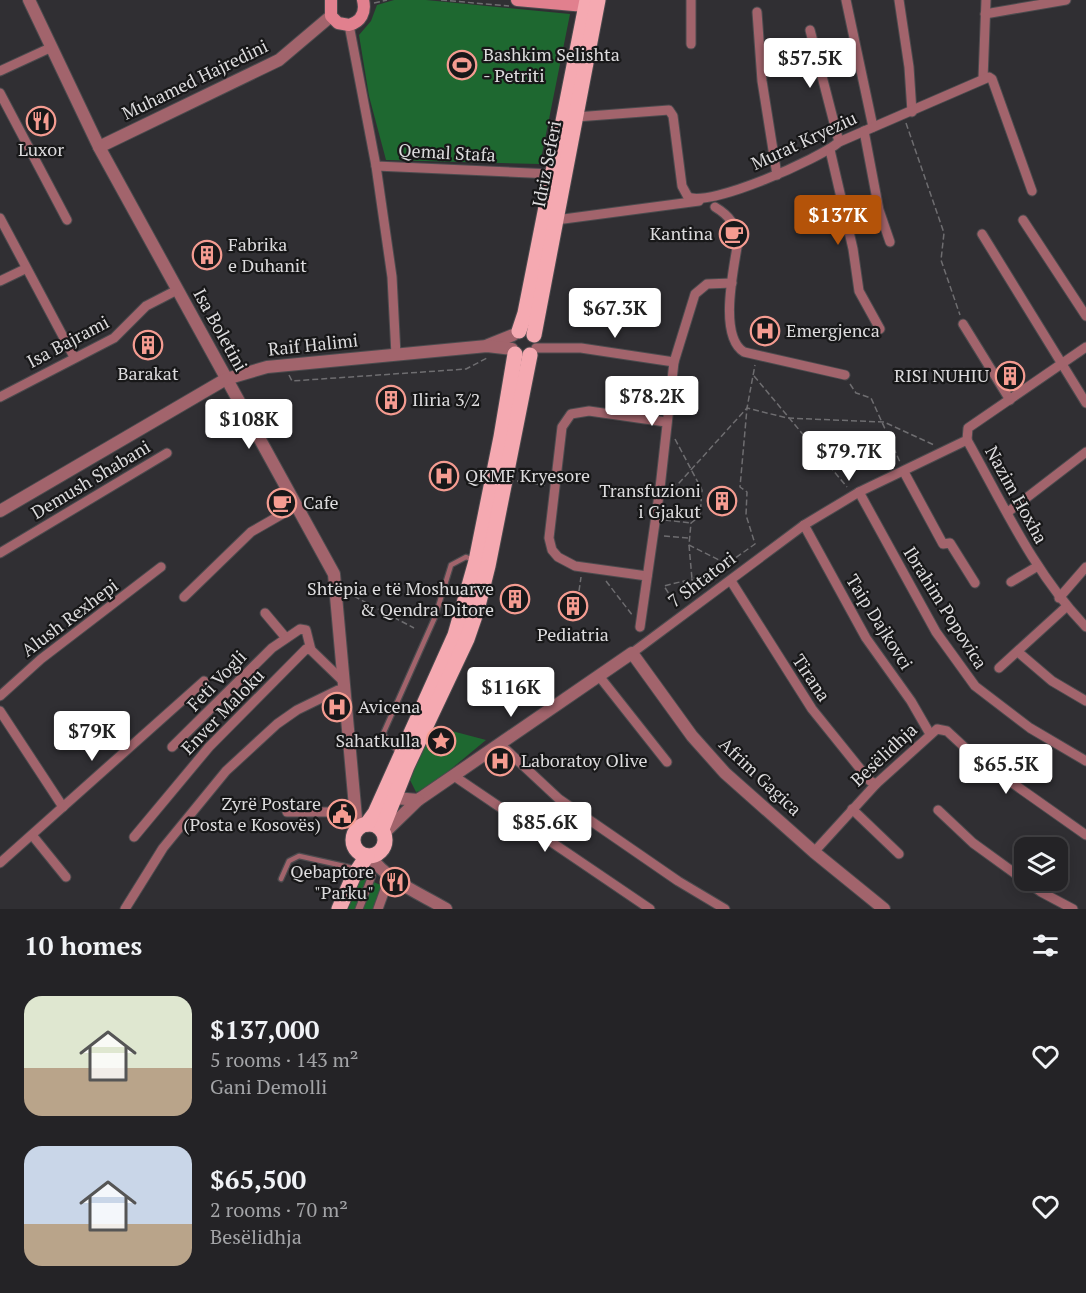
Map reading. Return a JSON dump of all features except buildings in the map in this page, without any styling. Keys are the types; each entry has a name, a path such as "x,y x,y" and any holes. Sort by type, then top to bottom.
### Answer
{"main road":[{"path":"331,0 331,16 338,24 349,25 361,18 368,2"},
{"path":"517,0 590,2"},
{"name":"Idriz Seferi","path":"524,343 556,220 576,117 590,2"},
{"name":"Idriz Seferi","path":"524,343 525,313 552,174 590,2"},
{"path":"339,909 353,872 359,832 375,813 456,635 476,561 501,437 524,343"},
{"path":"353,872 368,856 383,848 383,831 407,766 467,639 477,610 488,566 524,343"},
{"path":"359,832 383,831"},
{"path":"359,832 358,852 368,856"}],"street":[{"name":"Isa Boletini","path":"29,0 99,147 334,574 354,812 359,832"},
{"path":"691,0 691,44"},
{"path":"846,0 869,129 879,210 890,242"},
{"path":"899,0 909,67 908,113"},
{"path":"986,0 983,79 992,79 1032,191"},
{"path":"985,14 1066,0"},
{"path":"757,12 762,81 777,175"},
{"name":"Muhamed Hajredini","path":"99,147 279,60 331,16"},
{"name":"Qemal Stafa","path":"349,25 376,166 552,174"},
{"path":"810,30 839,142"},
{"path":"0,71 52,47"},
{"name":"Murat Kryeziu","path":"576,117 669,110 673,116 684,192 692,199 716,196 777,175 830,150 839,142 983,79"},
{"path":"0,93 67,220"},
{"path":"830,150 853,249 859,291 880,329"},
{"path":"376,166 392,278 396,355"},
{"path":"556,220 685,204 716,196"},
{"path":"715,207 728,215 736,229 738,241 729,330 739,349 845,375"},
{"path":"0,218 25,269 74,357"},
{"path":"1023,220 1086,316"},
{"path":"982,234 1086,403"},
{"path":"0,281 25,269"},
{"path":"640,627 660,488 674,362 695,294 707,284 732,283"},
{"name":"Isa Bajrami","path":"0,397 114,338 146,306 177,290"},
{"path":"963,324 1010,400"},
{"path":"524,343 674,362"},
{"name":"Raif Halimi","path":"0,511 226,379 267,367 396,355 487,352 524,343"},
{"name":"7 Shtatori","path":"383,831 418,800 632,653 804,525 859,492 967,440 968,428 1064,364 1086,346"},
{"path":"647,576 583,567 558,557 549,544 562,428 570,414 589,411 666,423"},
{"name":"Nazim Hoxha","path":"967,440 1038,566 1066,607 1086,627"},
{"path":"1008,512 1086,452"},
{"name":"Demush Shabani","path":"0,553 167,453"},
{"path":"904,472 943,544 950,543 975,584"},
{"name":"Ibrahim Popovica","path":"859,492 936,632 975,686 1030,728 1086,761"},
{"path":"184,597 251,532 298,505"},
{"name":"Taip Dajkovci","path":"804,525 866,638 911,701 930,734"},
{"name":"Nazim Hoxha","path":"1011,582 1038,566"},
{"name":"Alush Rexhepi","path":"0,696 41,659 161,567"},
{"path":"1059,598 1086,567"},
{"name":"Tirana","path":"731,581 812,709 870,781 876,784"},
{"path":"999,668 1066,607"},
{"path":"125,909 163,848 250,747 297,710 343,686 311,650 306,630 300,628 286,638 265,613"},
{"name":"Feti Vogli","path":"172,747 257,662 286,638"},
{"name":"Enver Maloku","path":"134,837 209,747 277,681 297,657 306,649 311,650"},
{"path":"1018,652 1052,681 1086,700"},
{"name":"Afrim Gagica","path":"632,653 692,736 725,773 814,852 885,909"},
{"path":"599,676 667,762"},
{"path":"0,863 204,681"},
{"path":"0,711 63,807"},
{"name":"Besëlidhja","path":"814,852 876,784 937,729 947,731 974,756 1086,835"},
{"path":"500,744 559,799 678,881 725,909"},
{"path":"454,776 650,909"},
{"path":"395,798 418,800"},
{"name":"Besëlidhja","path":"852,810 900,854"},
{"path":"938,810 973,843 1014,872"},
{"path":"287,812 354,812"},
{"path":"32,835 66,878"},
{"path":"368,856 376,866 390,876 446,909"},
{"path":"359,909 372,876"},
{"path":"378,909 390,876"},
{"path":"1040,891 1073,909"}],"lane":[{"path":"401,755 384,734 435,617 451,565 466,557 476,561"},
{"path":"281,879 290,861 299,856 353,872"}],"path":[{"path":"368,2 387,0"},
{"path":"908,113 944,233 941,260 963,324"},
{"path":"287,372 292,381 466,369 487,352"},
{"path":"683,616 664,586 692,579 727,564 755,544 746,515 747,492 740,488 752,374 845,486 859,492"},
{"path":"845,375 856,393 871,398 884,422 904,472"},
{"path":"747,408 787,418 884,422 945,452"},
{"path":"660,488 679,483 747,408"},
{"path":"655,519 691,523 700,516 702,490 666,423"},
{"path":"513,480 555,486"},
{"path":"691,523 689,545 693,585"},
{"path":"653,535 690,538"},
{"path":"689,545 727,564"},
{"path":"579,591 583,567"},
{"path":"596,569 637,621 638,609"},
{"path":"682,582 717,591"},
{"path":"336,587 414,628"}],"green space":[{"name":"Bashkim Selishta - Petriti","path":"394,0 426,0 570,14 540,164 386,160 369,96 359,35 371,21 377,5"},
{"path":"433,726 486,740 427,789 416,792 409,778"},
{"path":"360,876 385,887 376,909 347,909"}],"place":[{"name":"Bashkim Selishta - Petriti","path":"462,65"},
{"name":"Luxor","path":"41,121"},
{"name":"Kantina","path":"734,234"},
{"name":"Fabrika e Duhanit","path":"207,255"},
{"name":"Emergjenca","path":"765,331"},
{"name":"Barakat","path":"148,345"},
{"name":"RISI NUHIU","path":"1010,376"},
{"name":"Iliria 3/2","path":"391,400"},
{"name":"QKMF Kryesore","path":"444,476"},
{"name":"Transfuzioni i Gjakut","path":"722,501"},
{"name":"Cafe","path":"282,503"},
{"name":"Shtëpia e të Moshuarve & Qendra Ditore","path":"515,599"},
{"name":"Pediatria","path":"573,606"},
{"name":"Avicena","path":"337,707"},
{"name":"Sahatkulla","path":"441,741"},
{"name":"Laboratoy Olive","path":"500,761"},
{"name":"Zyrë Postare (Posta e Kosovës)","path":"342,814"},
{"name":"Qebaptore \"Parku\"","path":"395,882"}]}
